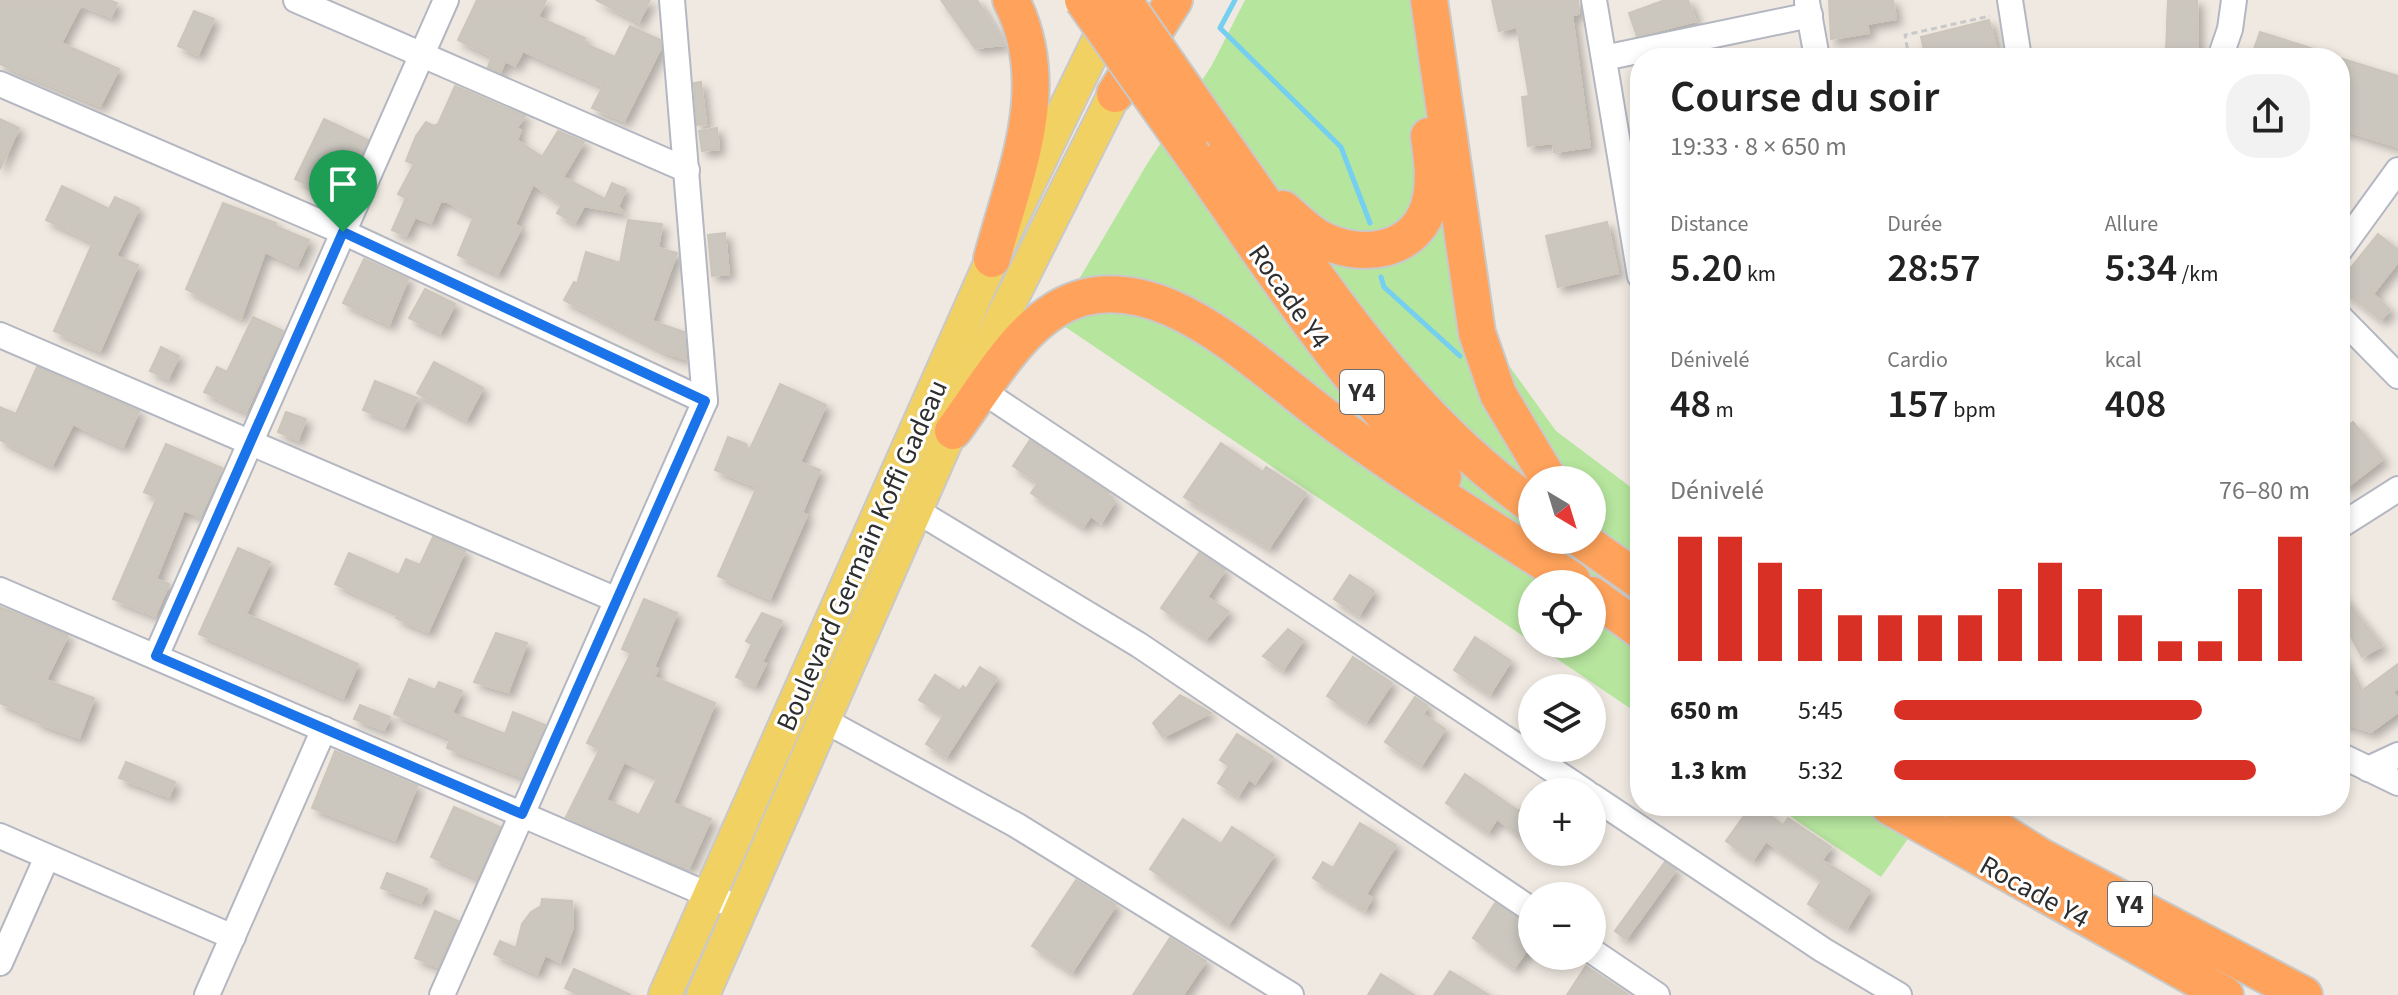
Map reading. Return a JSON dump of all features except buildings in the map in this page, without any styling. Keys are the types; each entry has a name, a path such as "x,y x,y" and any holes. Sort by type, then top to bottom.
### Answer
{"highway":[{"path":"992,259 1030,118 1034,79 1029,46 1011,0"},
{"path":"1115,94 1174,0"},
{"path":"1240,166 1316,236 1349,250 1377,252 1417,227 1431,201 1433,167 1411,0"},
{"path":"1429,0 1477,333 1498,394 1541,466"},
{"name":"Rocade Y4","path":"1111,2 1209,124 1352,325 1417,405 1466,453 1518,494"},
{"name":"Rocade Y4","path":"1111,2 1194,157 1337,363 1391,427 1443,477 1560,570"},
{"path":"953,431 978,388 1027,334 1055,312 1081,298 1114,293 1151,300 1209,331 1412,477 1555,570"},
{"path":"1606,544 1630,568"},
{"path":"1603,554 1630,571"},
{"name":"Rocade Y4","path":"1606,605 1630,623"},
{"name":"Rocade Y4","path":"1906,816 2027,887 2225,995"},
{"name":"Rocade Y4","path":"1976,816 2041,857 2304,995"}],"main road":[{"path":"1115,94 1161,0"},
{"name":"Boulevard Germain Koffi Gadeau","path":"665,995 992,259 1061,116 1111,2"},
{"name":"Boulevard Germain Koffi Gadeau","path":"978,388 1115,94"},
{"name":"Boulevard Germain Koffi Gadeau","path":"703,995 822,719 953,431"}],"street":[{"path":"296,0 687,170"},
{"path":"156,656 446,0"},
{"path":"442,995 705,401 672,0"},
{"path":"1594,0 1630,215"},
{"path":"2223,48 2234,0"},
{"path":"2004,7 2016,48"},
{"path":"1645,48 1808,8 1815,48"},
{"path":"1604,58 1630,52"},
{"path":"0,84 343,232 705,401"},
{"path":"2350,236 2398,170"},
{"path":"2350,327 2398,376"},
{"path":"0,335 617,600"},
{"path":"978,388 1565,778"},
{"path":"2350,520 2398,489"},
{"path":"917,511 1139,645 1518,901"},
{"path":"0,590 740,909"},
{"path":"822,719 1016,825 1291,995"},
{"path":"207,995 324,729"},
{"path":"2368,769 2398,755"},
{"path":"2350,760 2398,783"},
{"path":"1606,805 1823,950 1899,995"},
{"path":"0,836 233,937"},
{"path":"0,963 47,857"},
{"path":"1606,960 1657,995"}],"path":[{"path":"1907,48 1905,35 2004,7"}],"green space":[{"path":"1245,0 1421,0 1461,299 1556,431 1603,466 1518,466 1518,554 1606,554 1606,468 1630,486 1630,708 1606,692 1606,674 1579,674 1556,658 1606,658 1606,570 1518,570 1518,633 1055,320 1147,164 1212,65"},
{"path":"1790,816 1924,816 1881,877"}],"waterway":[{"path":"1235,0 1220,28 1341,147 1370,223"},
{"path":"1381,277 1384,287 1460,356"}],"route":[{"path":"343,232 705,401 522,814 156,656 343,232"}]}
